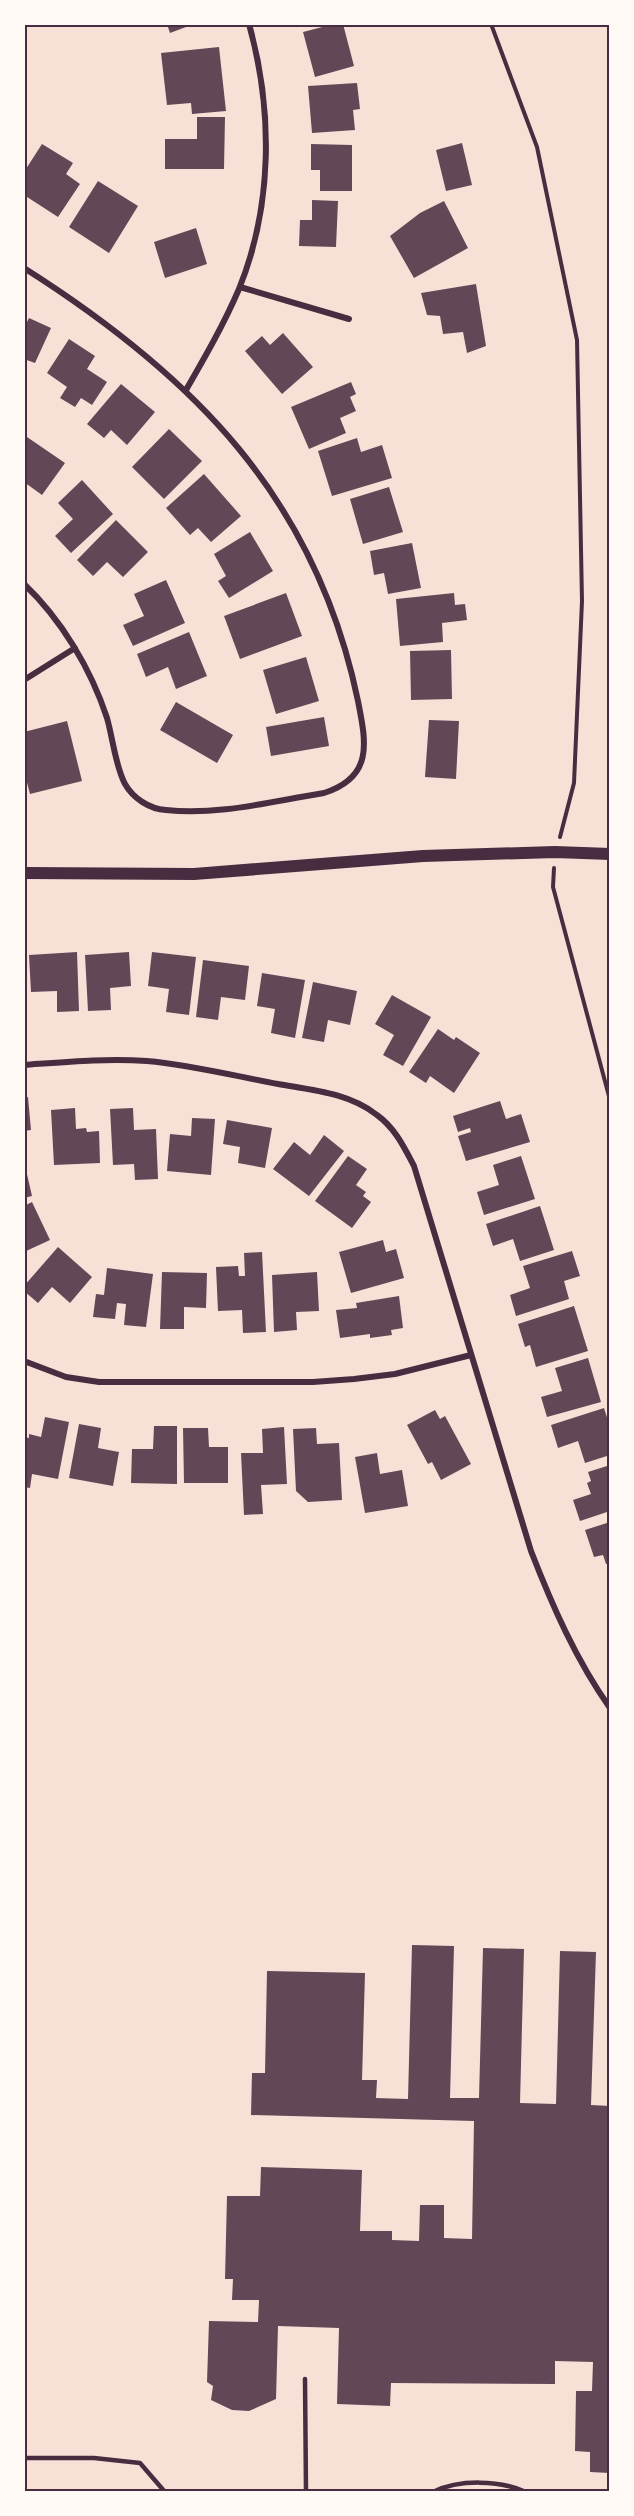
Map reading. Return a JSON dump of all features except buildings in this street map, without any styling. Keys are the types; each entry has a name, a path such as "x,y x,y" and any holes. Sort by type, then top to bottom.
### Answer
{"main road":[{"path":"24,873 194,874 423,856 555,852 610,854"}],"street":[{"path":"186,390 222,328 240,287 258,226 267,140 264,96 257,53 249,24"},
{"path":"24,268 103,321 186,390 227,433 253,466 288,519 317,575 333,614 352,675 365,736 365,752 358,770 335,789 324,793 225,809 171,810 149,806 135,798 125,785 106,716 93,682 75,648 56,620 24,584"},
{"path":"240,287 349,319"},
{"path":"24,680 75,648"},
{"path":"24,1065 104,1060 146,1061 331,1094 348,1099 378,1115 400,1140 414,1166 531,1551 548,1594 579,1658 610,1708"},
{"path":"24,1360 66,1377 99,1382 314,1382 395,1374 471,1355"}],"lane":[{"path":"305,2379 306,2492"},
{"path":"24,2458 94,2458 140,2463 165,2492"},
{"path":"433,2492 443,2487 479,2483 513,2486 526,2492"}],"path":[{"path":"491,24 537,147 577,340 582,601 576,749 574,783 555,852 553,887 610,1100"}]}
